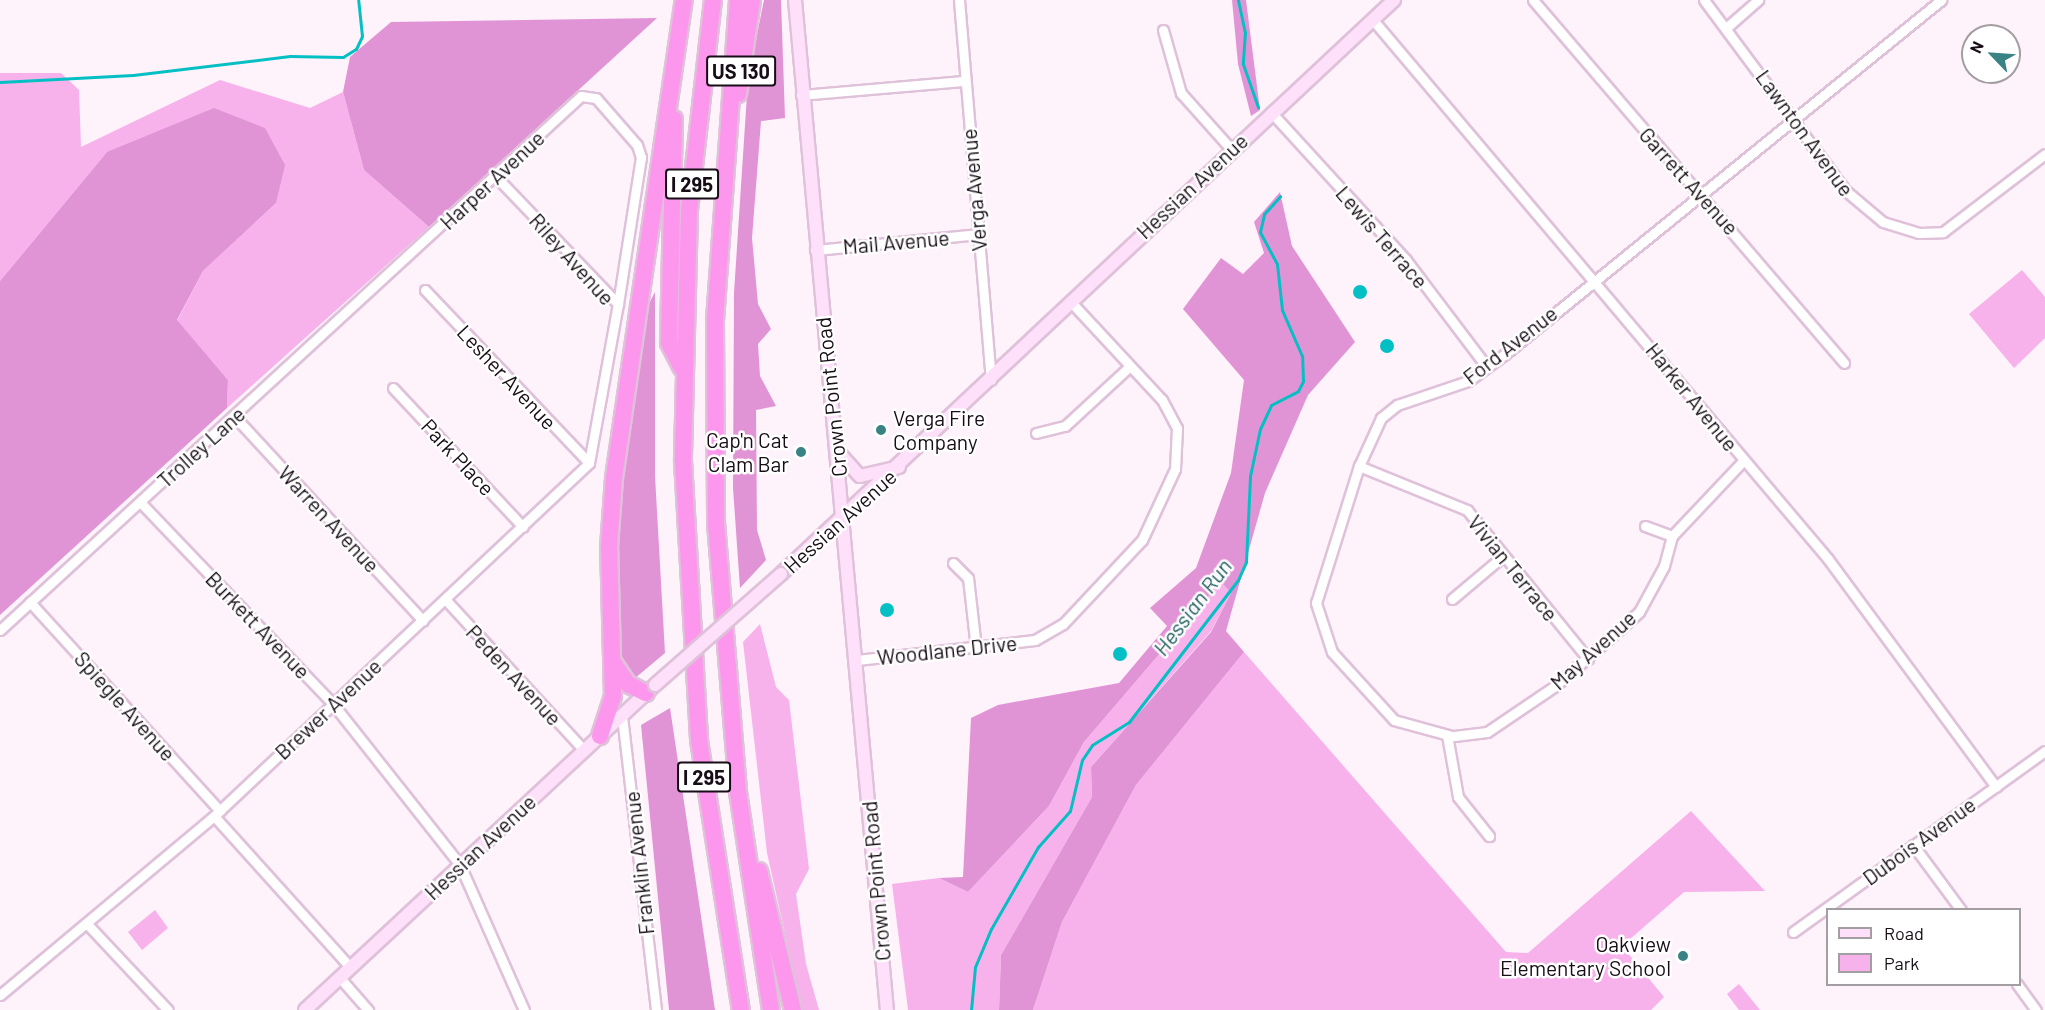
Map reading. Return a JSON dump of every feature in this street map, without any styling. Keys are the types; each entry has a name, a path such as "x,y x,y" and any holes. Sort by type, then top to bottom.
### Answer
{"highway":[{"name":"US 130","path":"682,369 669,343 678,45 684,0"},
{"name":"I 295","path":"713,0 691,190 682,369 694,690 741,1010"},
{"name":"I 295","path":"738,0 725,141 715,322 716,523 745,841 771,1010"},
{"name":"US 130","path":"725,141 735,122 752,0"},
{"path":"600,736 611,709 614,478 678,45"},
{"path":"613,661 628,684 651,689"},
{"path":"745,841 758,866 793,1010"}],"main road":[{"name":"Crown Point Road","path":"795,0 815,250 837,450 888,1010"},
{"name":"Hessian Avenue","path":"305,1010 584,750 843,519 1231,149 1394,0"},
{"path":"837,450 860,476 900,466"}],"street":[{"name":"Verga Avenue","path":"959,0 964,81 991,380"},
{"name":"Garrett Avenue","path":"1533,0 1701,191 1844,363"},
{"name":"Lawnton Avenue","path":"1704,0 1854,200 1883,222 1918,233 1954,226 2045,154"},
{"path":"1726,28 1758,0"},
{"name":"Ford Avenue","path":"1447,735 1394,720 1332,652 1319,622 1316,603 1323,574 1359,466 1388,412 1468,381 1487,368 1701,191 1796,121 1941,0"},
{"name":"Harker Avenue","path":"1373,20 1594,278 1743,461 1828,559 1996,787"},
{"path":"1163,30 1181,93 1231,149"},
{"path":"801,95 964,81"},
{"name":"Harper Avenue","path":"400,263 497,178 581,96 596,98 637,145 641,157 618,304"},
{"name":"Lewis Terrace","path":"1271,112 1406,260 1487,368"},
{"name":"Riley Avenue","path":"497,178 618,304 607,389 589,464"},
{"name":"Mail Avenue","path":"815,250 977,234"},
{"name":"Trolley Lane","path":"0,630 235,417 400,263"},
{"name":"Lesher Avenue","path":"425,290 589,464"},
{"name":"Woodlane Drive","path":"857,660 1035,640 1063,624 1146,533 1175,469 1179,443 1170,411 1070,301"},
{"path":"1036,433 1065,426 1129,367"},
{"name":"Park Place","path":"393,388 523,527"},
{"name":"Warren Avenue","path":"235,417 423,621"},
{"name":"May Avenue","path":"1447,735 1501,725 1588,659 1639,612 1664,566 1672,536 1743,461"},
{"name":"Brewer Avenue","path":"0,995 89,926 217,814 589,464"},
{"name":"Vivian Terrace","path":"1359,466 1467,510 1588,659"},
{"name":"Burkett Avenue","path":"141,503 333,704 460,865 524,1010"},
{"path":"1645,526 1672,536"},
{"path":"1452,599 1503,556"},
{"path":"953,563 968,578 976,648"},
{"name":"Peden Avenue","path":"445,599 584,750"},
{"name":"Spiegle Avenue","path":"30,602 350,967"},
{"name":"Franklin Avenue","path":"622,716 653,1008"},
{"path":"1447,735 1458,797 1489,836"},
{"name":"Dubois Avenue","path":"1826,908 2045,752"},
{"path":"1913,845 1960,908"},
{"name":"Dubois Avenue","path":"1793,932 1826,908"},
{"path":"89,926 168,1010"},
{"path":"340,978 368,1010"},
{"path":"2018,986 2036,1010"}],"green space":[{"path":"0,73 61,73 79,90 81,147 220,80 310,108 343,92 364,170 429,227 227,408 228,380 177,321 203,271 276,203 107,152 0,281"},
{"path":"2022,270 2045,297 2045,338 2014,368 1969,314"},
{"path":"1221,582 1231,593 1211,631 1091,767 1092,797 1001,955 999,1010 908,1010 892,884 939,878 968,892 1049,806 1084,742"},
{"path":"760,624 776,687 789,700 809,869 796,894 806,964 819,1010 802,1010 767,853 743,642"},
{"path":"1244,652 1506,952 1528,953 1691,811 1765,891 1684,892 1622,946 1664,997 1651,1010 1033,1010 1062,922 1136,785"},
{"path":"155,910 168,928 142,950 128,932"},
{"path":"1739,984 1760,1010 1739,1010 1727,994"}],"shaded area":[{"path":"764,0 781,0 785,118 761,121 752,238 758,304 771,329 758,344 760,376 776,406 756,410 757,530 766,560 740,588 733,488 734,293 748,79"},
{"path":"1232,0 1246,0 1260,110 1251,116 1238,64"},
{"path":"657,18 429,227 364,170 343,92 350,57 391,22"},
{"path":"214,108 265,128 285,165 276,203 203,271 177,320 228,380 227,408 0,615 0,281 107,152"},
{"path":"1280,192 1292,246 1355,342 1308,395 1265,493 1226,631 1244,652 1136,785 1062,922 1033,1010 999,1010 1001,955 1092,797 1091,767 1211,632 1231,593 1221,582 1084,742 1049,806 968,892 939,878 963,877 971,718 998,705 1119,683 1167,626 1150,608 1196,568 1231,473 1244,380 1183,309 1221,258 1243,274 1264,253 1254,222"},
{"path":"655,292 655,476 665,653 634,679 622,670 619,654 617,521 643,315"},
{"path":"670,708 715,1010 669,1010 641,725"}],"water":[{"path":"1360,285 1365,287 1367,292 1365,297 1360,299 1355,297 1353,292 1355,287"},
{"path":"1384,339 1390,339 1394,346 1390,353 1384,353 1380,349 1380,343"},
{"path":"887,603 892,605 894,610 892,615 887,617 882,615 880,610 882,605"},
{"path":"1120,647 1125,649 1127,654 1125,659 1120,661 1115,659 1113,654 1115,649"}],"waterway":[{"path":"0,82 133,75 290,56 343,57 356,49 362,36 358,0"},
{"name":"Hessian Run","path":"1238,0 1245,32 1243,64 1258,107"},
{"name":"Hessian Run","path":"971,1010 975,967 991,929 1038,847 1070,811 1082,760 1092,745 1129,722 1238,580 1246,562 1250,476 1260,429 1271,405 1298,391 1303,381 1302,356 1282,310 1277,264 1260,232 1264,214 1280,196"}],"place":[{"name":"Verga Fire Company","path":"881,430"},
{"name":"Cap'n Cat Clam Bar","path":"801,452"},
{"name":"Oakview Elementary School","path":"1683,956"}]}
